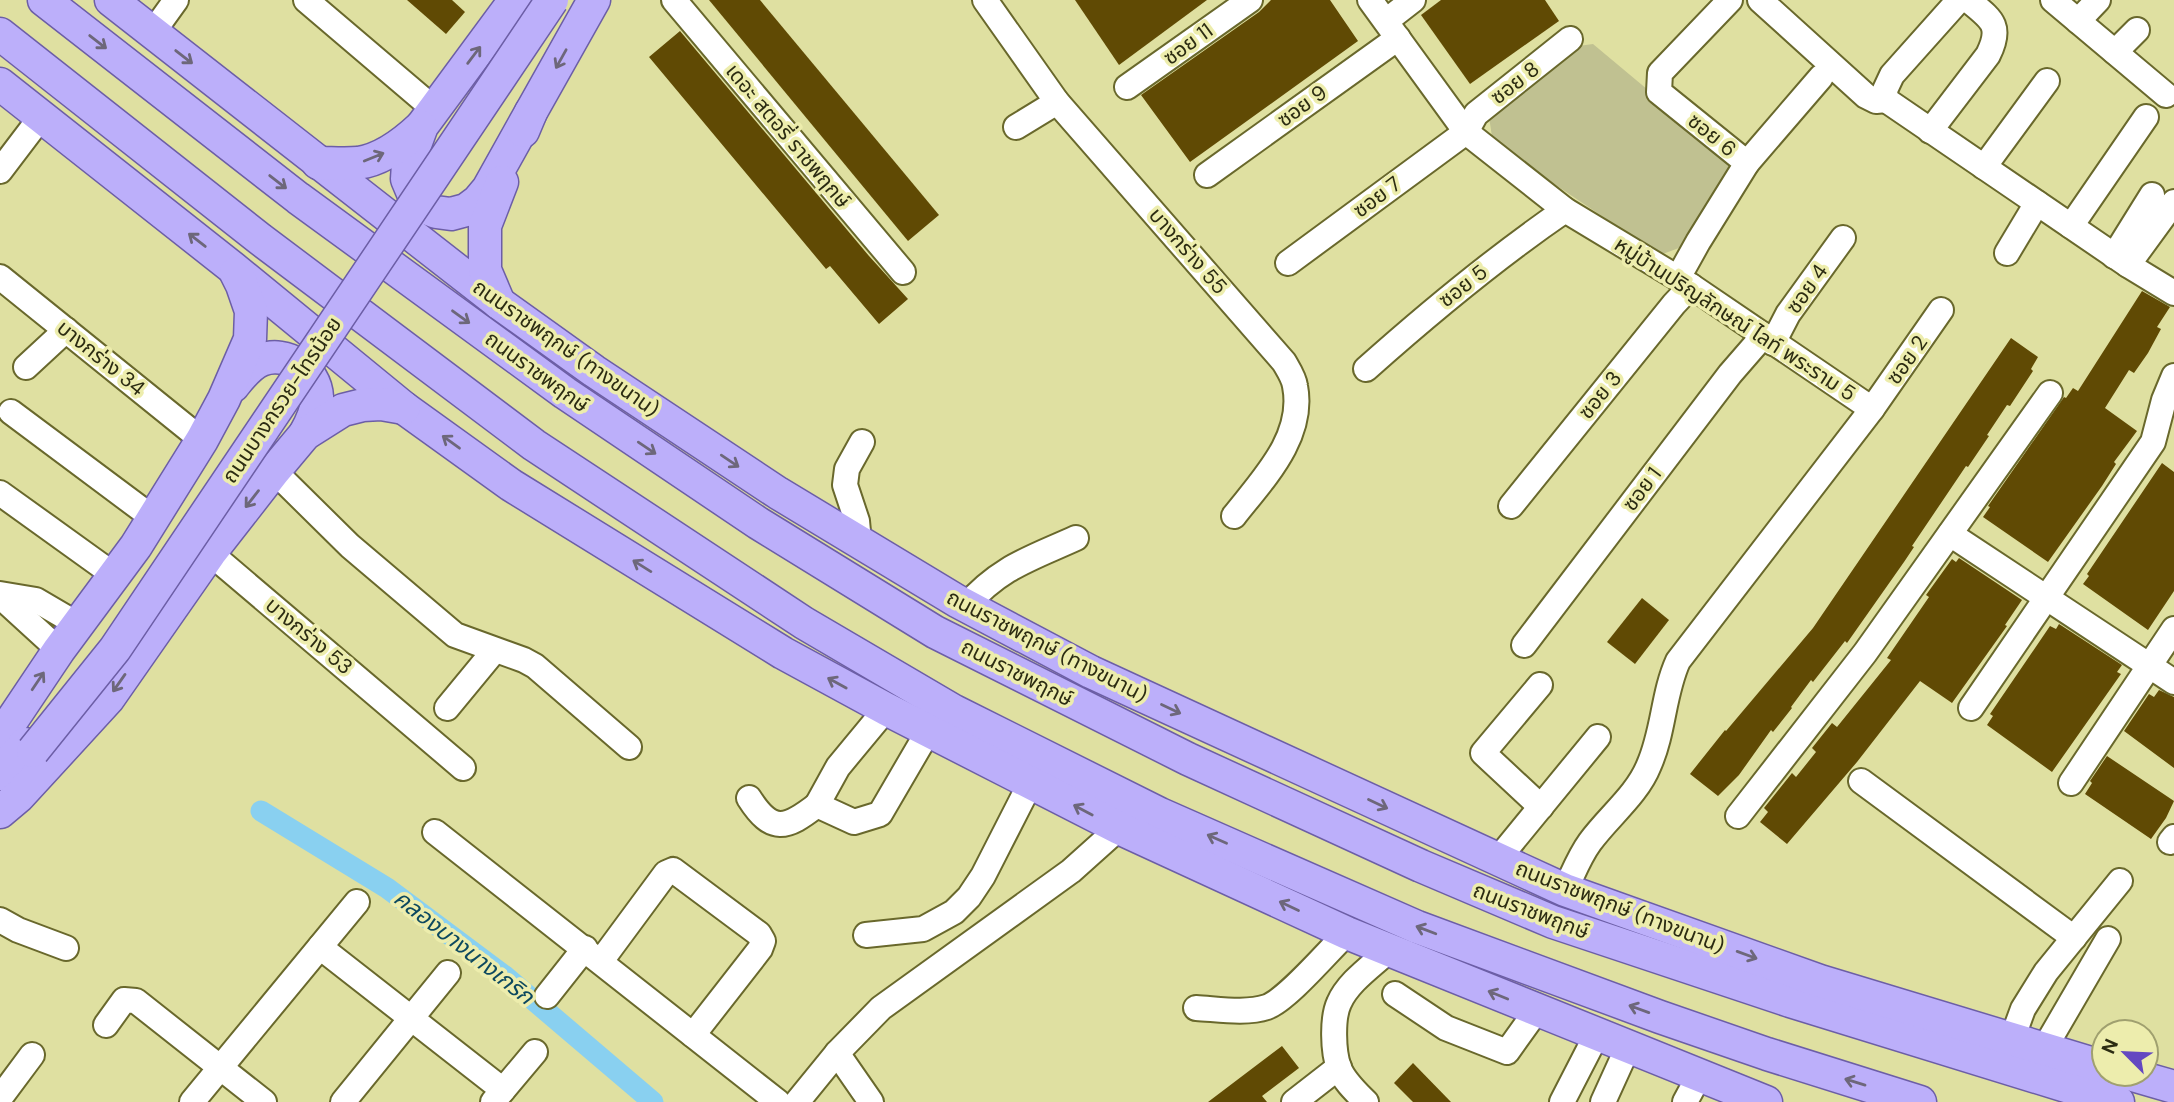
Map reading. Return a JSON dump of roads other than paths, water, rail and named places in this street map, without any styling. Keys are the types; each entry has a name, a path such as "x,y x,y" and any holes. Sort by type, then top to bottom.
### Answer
{"main road":[{"name":"ถนนราชพฤกษ์","path":"44,0 298,198 565,393 758,523 935,632 1188,759 1433,871 1553,922 1790,1001 2118,1102"},
{"name":"ถนนราชพฤกษ์ (ทางขนาน)","path":"111,0 499,303 617,386 778,493 961,604 1091,672 1565,890 1820,981 2090,1062"},
{"path":"318,163 359,163 406,141 428,118 515,0"},
{"name":"ถนนบางกรวย-ไทรน้อย","path":"0,774 19,745 107,643 374,240 540,0"},
{"name":"ถนนบางกรวย-ไทรน้อย","path":"0,790 19,745 116,649 552,0"},
{"path":"428,118 408,164 407,179 415,198 426,208 451,214 466,210 488,190 594,0"},
{"path":"0,34 260,239 534,445 804,623 954,710 1160,814 1418,928 1660,1017 1920,1102"},
{"path":"0,84 233,268 404,408 511,485 783,653 1118,828 1347,933 1628,1047 1692,1089 1766,1102"},
{"path":"499,303 485,270 485,226 531,112"},
{"path":"19,745 59,650 136,546 202,440 250,339 251,310 233,268"},
{"path":"0,812 19,796 108,699 211,553 305,434 316,411 317,397 314,383 300,365 283,358 264,359 251,366 223,399"},
{"path":"305,434 343,410 381,404 404,408"},
{"path":"758,523 961,604"},
{"path":"804,623 935,734"},
{"path":"1967,1025 2130,1102"}],"street":[{"path":"153,33 176,0"},
{"path":"306,0 428,118"},
{"name":"เดอะ สตอรี่ ราชพฤกษ์","path":"674,0 903,272"},
{"name":"บางกร่าง 55","path":"985,0 1057,102 1284,362 1295,383 1297,407 1291,434 1274,465 1234,516"},
{"name":"ซอย 11","path":"1127,88 1250,0"},
{"name":"หมู่บ้านปริญลักษณ์ ไลท์ พระราม 5","path":"1370,0 1466,131 1565,210 1685,282 1872,409 1678,661 1669,682 1664,722 1649,765 1640,783 1589,843 1565,890"},
{"name":"ซอย 9","path":"1207,175 1392,29 1413,0"},
{"name":"ซอย 6","path":"1685,282 1698,242 1747,163 1659,92 1659,78 1665,68 1730,0"},
{"path":"1760,0 1866,96 1876,101 1886,100 2174,293"},
{"path":"1886,100 1885,90 1892,75 1959,0"},
{"path":"1930,131 1988,55 1994,43 1996,32 1991,22 1968,0"},
{"path":"2053,0 2166,95"},
{"path":"2078,21 2098,0"},
{"path":"2115,52 2137,30"},
{"name":"ซอย 8","path":"1466,131 1476,114 1570,39"},
{"path":"1747,163 1821,77"},
{"path":"1984,167 2047,81"},
{"path":"1016,127 1057,102"},
{"path":"0,171 41,117"},
{"path":"2071,226 2146,117"},
{"name":"ซอย 7","path":"1288,263 1466,131"},
{"path":"2121,260 2163,199"},
{"path":"2007,253 2037,203"},
{"name":"ซอย 5","path":"1366,369 1433,309 1521,240 1565,210"},
{"name":"ซอย 4","path":"1768,339 1843,238"},
{"name":"ซอย 3","path":"1510,506 1674,304 1685,282"},
{"name":"บางกร่าง 34","path":"3,285 66,330 202,440"},
{"name":"ซอย 2","path":"1872,409 1941,310"},
{"path":"26,367 66,330"},
{"name":"ซอย 1","path":"1524,645 1730,373 1768,339"},
{"path":"1971,708 2153,442 2164,400 2174,376"},
{"path":"1738,816 1865,653 2050,393"},
{"path":"11,412 153,518"},
{"path":"859,542 857,520 845,485 848,469 862,443"},
{"path":"274,471 350,546 455,635 534,666 629,747"},
{"path":"0,493 114,575"},
{"path":"1950,534 2174,682"},
{"path":"961,604 1006,570 1076,538"},
{"name":"บางกร่าง 53","path":"211,553 463,768"},
{"path":"0,595 36,600 77,624"},
{"path":"0,595 59,650"},
{"path":"2071,783 2174,629"},
{"path":"447,708 494,651"},
{"path":"1540,685 1483,753 1541,807"},
{"path":"749,798 767,821 776,824 793,821 817,805 838,767 886,709"},
{"path":"817,805 854,822 880,814 935,734"},
{"path":"1498,859 1598,737"},
{"path":"1861,781 2074,937"},
{"path":"866,935 923,929 954,912 969,897 983,876 1031,782"},
{"path":"797,1102 837,1052 881,1008 1071,871 1118,828"},
{"path":"435,832 778,1102"},
{"path":"547,996 593,954 666,873 673,870 759,934 763,941 761,949 693,1035"},
{"path":"2011,1039 2023,1009 2046,972 2120,881"},
{"path":"192,1102 357,902"},
{"path":"0,920 18,930 66,948"},
{"path":"1196,1008 1248,1010 1267,1007 1291,989 1347,933"},
{"path":"2044,1049 2108,939"},
{"path":"320,947 412,1018 498,1096 535,1052"},
{"path":"1366,1102 1350,1086 1339,1067 1335,1016 1339,1001 1349,987 1388,951"},
{"path":"342,1102 448,973"},
{"path":"1395,994 1446,1028 1507,1052 1537,1010"},
{"path":"106,1025 124,1000 131,999 264,1102"},
{"path":"1562,1102 1597,1034"},
{"path":"1603,1102 1628,1047"},
{"path":"837,1052 871,1102"},
{"path":"0,1098 32,1055"},
{"path":"1294,1102 1339,1067"}],"waterway":[{"name":"คลองบางนางเกริก","path":"261,811 387,888 505,976 653,1102"}]}
